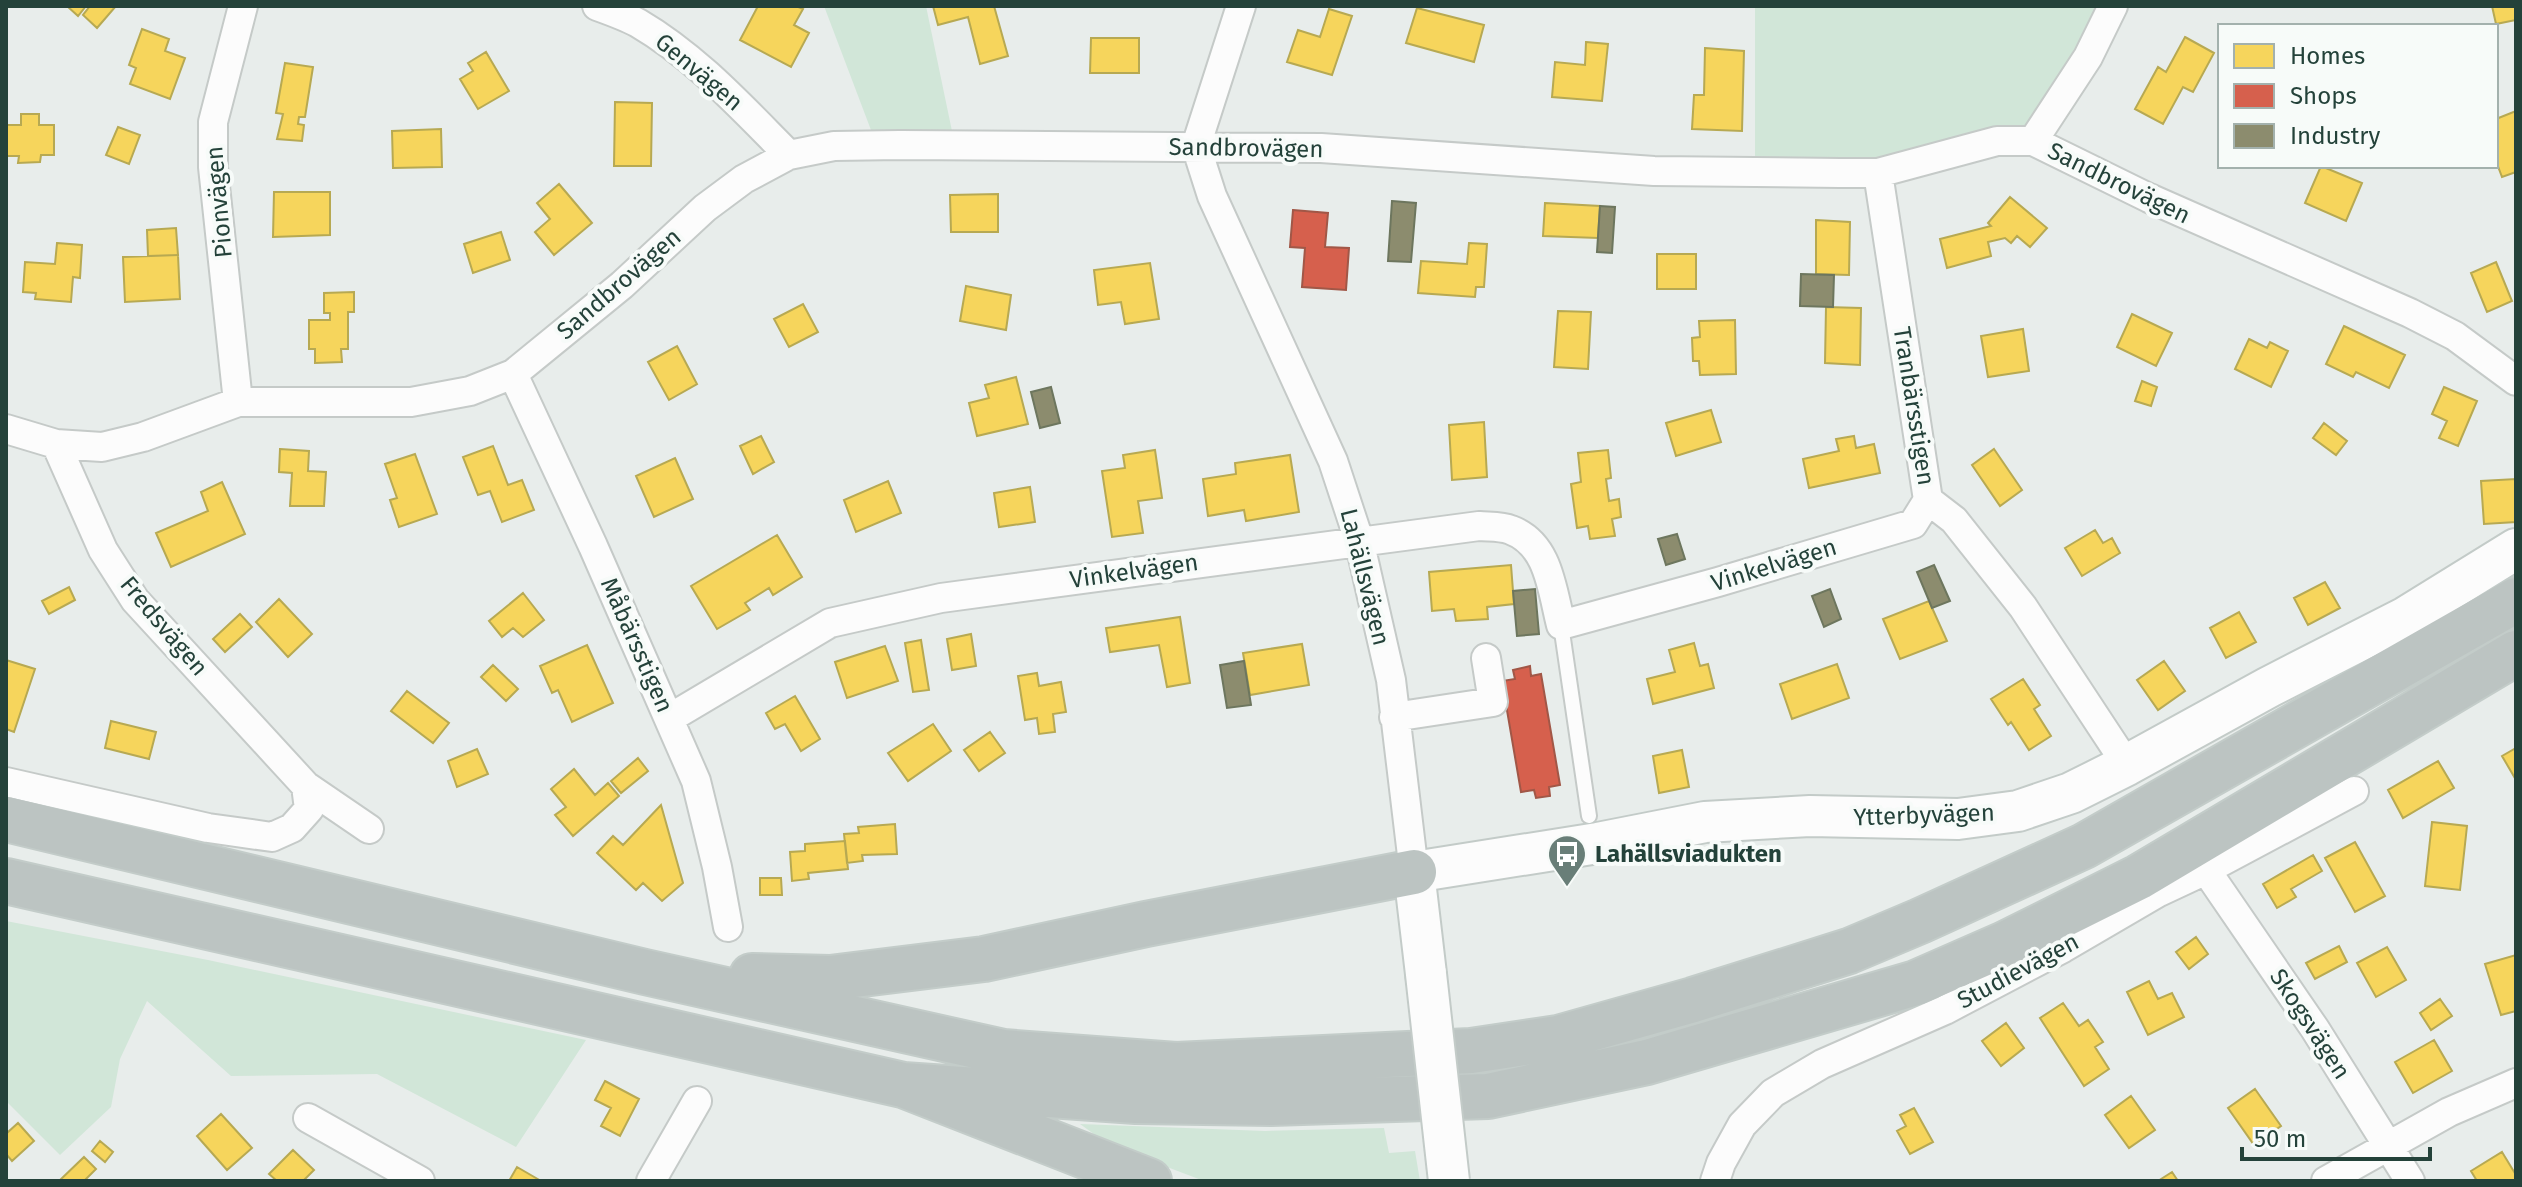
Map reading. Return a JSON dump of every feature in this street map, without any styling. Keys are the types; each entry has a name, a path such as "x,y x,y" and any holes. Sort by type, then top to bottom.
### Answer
{"highway":[{"path":"6,819 645,972 1003,1052 1176,1065 1456,1052 1558,1038 1693,1000 1835,955 1920,921 2084,846 2516,600"},
{"path":"903,1085 1136,1101 1302,1102 1488,1096 1647,1062 1916,983 2005,944 2139,877 2516,653"},
{"path":"645,972 830,978 984,959 1414,872"},
{"path":"6,881 903,1085 1149,1181"}],"street":[{"name":"Pionvägen","path":"238,402 213,167 213,122 243,6"},
{"name":"Genvägen","path":"597,6 635,21 679,50 789,155"},
{"path":"1196,146 1241,6"},
{"path":"2033,141 2102,34 2113,6"},
{"name":"Sandbrovägen","path":"6,429 56,444 102,447 143,437 238,402 411,402 470,391 513,374 622,285 705,208 744,179 789,155 834,146 1321,148 1654,171 1878,173 1997,141 2033,141 2149,198 2421,318 2455,336 2516,381"},
{"name":"Lahällsvägen","path":"1196,146 1212,196 1333,461 1359,540 1391,680 1449,1181"},
{"name":"Tranbärsstigen","path":"1878,173 1928,500 1954,520 2023,607 2127,765"},
{"name":"Måbärsstigen","path":"513,374 696,781 728,927"},
{"name":"Fredsvägen","path":"56,444 103,550 135,600 306,786 369,829"},
{"name":"Vinkelvägen","path":"670,718 830,623 941,598 1479,526 1509,529 1532,542 1543,558 1561,625 1913,524 1928,500"},
{"name":"Ytterbyvägen","path":"1414,872 1598,843 1705,822 1810,816 1958,819 2018,811 2071,793 2127,765 2406,617 2516,549"},
{"path":"1394,717 1493,702 1486,658"},
{"path":"6,782 208,828 272,837 292,828 309,809 306,786"},
{"name":"Studievägen","path":"1715,1181 1721,1163 1742,1125 1773,1093 1822,1064 1945,1010 2063,948 2159,892 2354,791"},
{"name":"Skogsvägen","path":"2206,870 2315,1029 2410,1181"},
{"path":"2326,1181 2449,1112 2516,1083"},
{"path":"651,1181 697,1101"},
{"path":"308,1118 420,1181"}],"lane":[{"name":"Vinkelvägen","path":"1561,625 1589,816"}],"green space":[{"path":"824,6 926,6 953,136 874,138"},
{"path":"1755,6 2096,6 2074,56 2033,127 1853,168 1755,160"},
{"path":"6,921 586,1040 516,1147 377,1074 231,1076 147,1001 120,1059 111,1107 60,1155 6,1101"},
{"path":"1080,1124 1265,1131 1384,1128 1389,1153 1415,1151 1420,1181 1204,1181 1109,1145"}],"building: Homes":[{"path":"67,6 86,6 78,16"},
{"path":"90,6 116,6 97,28 83,15"},
{"path":"758,6 796,6 803,9 794,25 809,33 791,67 740,40"},
{"path":"933,6 994,6 1008,56 980,64 968,17 938,25"},
{"path":"2492,6 2516,6 2516,20 2496,24"},
{"path":"1417,8 1484,25 1474,62 1406,43"},
{"path":"1329,9 1352,16 1332,75 1287,62 1298,30 1320,37"},
{"path":"142,29 169,39 165,51 185,58 170,99 130,84 136,68 129,65"},
{"path":"2185,37 2214,53 2193,92 2183,87 2163,124 2135,109 2158,67 2166,72"},
{"path":"1091,38 1139,38 1139,73 1090,73"},
{"path":"1586,42 1608,44 1602,101 1552,97 1555,62 1585,65"},
{"path":"1705,48 1744,51 1742,131 1692,129 1694,95 1704,95"},
{"path":"486,52 509,91 478,109 460,79 473,71 468,63"},
{"path":"285,63 313,67 305,117 299,117 298,124 304,125 302,141 277,139 283,114 276,113"},
{"path":"615,102 652,103 651,166 614,166"},
{"path":"2516,111 2516,172 2502,177 2498,166 2498,118"},
{"path":"21,114 39,114 39,125 54,125 54,155 41,155 40,162 18,163 19,156 6,156 6,125 21,125"},
{"path":"118,127 140,135 129,164 106,155"},
{"path":"441,129 442,167 393,168 392,131"},
{"path":"2320,168 2362,183 2346,221 2305,203"},
{"path":"559,184 592,223 554,255 535,232 550,219 537,203"},
{"path":"274,192 330,192 330,235 273,237"},
{"path":"998,194 998,232 951,232 950,195"},
{"path":"2010,197 2047,228 2030,247 2017,236 2011,243 2005,238 1988,242 1991,256 1947,268 1940,239 1991,226 1988,223"},
{"path":"1545,203 1600,206 1598,238 1543,236"},
{"path":"1816,220 1850,222 1849,275 1816,274"},
{"path":"176,228 178,255 148,256 147,230"},
{"path":"501,232 510,260 473,273 464,244"},
{"path":"57,243 82,245 80,278 73,277 71,302 35,299 36,293 23,292 25,262 55,264"},
{"path":"1469,243 1487,244 1484,287 1476,287 1475,297 1418,293 1421,261 1467,264"},
{"path":"1657,254 1696,254 1696,289 1657,289"},
{"path":"178,255 180,299 125,302 123,257"},
{"path":"2496,262 2512,301 2487,312 2471,273"},
{"path":"1150,263 1159,319 1125,324 1121,302 1098,305 1094,270"},
{"path":"966,286 1011,295 1006,330 960,321"},
{"path":"354,292 354,312 348,312 348,349 341,349 342,362 315,363 315,349 309,349 309,320 330,320 330,313 324,313 324,293"},
{"path":"803,304 818,332 789,347 774,319"},
{"path":"1826,307 1861,308 1860,365 1825,363"},
{"path":"1558,311 1591,312 1588,369 1554,367"},
{"path":"2132,314 2172,333 2156,366 2117,347"},
{"path":"1735,320 1736,374 1700,375 1699,361 1693,361 1692,338 1700,337 1699,321"},
{"path":"2344,326 2405,355 2389,388 2356,372 2353,377 2326,364"},
{"path":"2023,329 2029,371 1988,377 1981,336"},
{"path":"2249,339 2267,348 2270,342 2288,351 2271,387 2235,369"},
{"path":"677,346 697,384 669,400 648,362"},
{"path":"1016,377 1028,424 977,436 969,403 989,398 985,385"},
{"path":"2142,381 2157,387 2151,406 2135,401"},
{"path":"2444,387 2477,401 2458,446 2439,438 2447,421 2432,414"},
{"path":"1711,410 1721,442 1676,456 1666,423"},
{"path":"1484,422 1487,477 1452,480 1449,425"},
{"path":"2324,423 2347,441 2336,455 2313,438"},
{"path":"761,436 774,462 753,474 740,446"},
{"path":"1854,436 1856,448 1874,444 1880,473 1809,488 1803,459 1839,451 1836,439"},
{"path":"493,446 508,485 522,480 534,510 502,522 490,491 478,495 463,457"},
{"path":"280,449 309,451 308,471 326,472 324,506 290,506 292,473 279,472"},
{"path":"1994,449 2022,490 2000,506 1972,465"},
{"path":"1155,450 1162,498 1138,501 1143,533 1112,537 1102,471 1125,468 1123,455"},
{"path":"1608,450 1611,478 1606,479 1609,501 1619,499 1621,517 1612,519 1615,536 1590,539 1588,526 1577,528 1571,484 1581,482 1578,453"},
{"path":"415,454 437,514 399,527 390,500 397,498 385,464"},
{"path":"1290,455 1299,512 1246,521 1244,510 1208,516 1203,479 1236,474 1235,463"},
{"path":"675,458 693,499 654,517 636,476"},
{"path":"2516,479 2516,522 2484,524 2481,481"},
{"path":"888,481 901,513 856,532 844,500"},
{"path":"222,482 245,534 171,567 156,533 208,511 201,492"},
{"path":"1030,487 1035,522 999,527 994,493"},
{"path":"2095,530 2103,543 2112,538 2120,553 2082,576 2065,548"},
{"path":"777,535 802,577 773,595 769,588 745,603 750,610 717,629 691,586"},
{"path":"1511,565 1514,604 1487,607 1488,619 1456,621 1454,609 1432,611 1429,572"},
{"path":"2325,582 2340,608 2308,625 2294,598"},
{"path":"69,587 75,600 49,614 42,601"},
{"path":"523,593 544,620 523,637 513,628 502,637 489,621"},
{"path":"279,599 312,634 288,657 256,622"},
{"path":"1929,601 1947,641 1900,659 1883,619"},
{"path":"2239,612 2256,642 2226,658 2210,628"},
{"path":"240,614 252,627 225,652 213,639"},
{"path":"1180,617 1190,683 1167,687 1159,645 1110,652 1106,628"},
{"path":"971,634 976,666 952,670 947,639"},
{"path":"921,640 929,690 913,692 905,643"},
{"path":"1694,643 1700,666 1708,664 1714,688 1653,704 1647,679 1675,672 1669,650"},
{"path":"1302,644 1309,685 1250,695 1243,653"},
{"path":"587,645 613,703 572,722 558,690 552,693 540,666"},
{"path":"885,646 898,681 847,698 835,662"},
{"path":"6,660 35,669 14,732 6,729"},
{"path":"2164,661 2185,691 2158,710 2137,680"},
{"path":"1837,664 1849,698 1792,719 1780,684"},
{"path":"493,665 518,689 506,701 481,677"},
{"path":"1037,673 1039,686 1061,682 1066,712 1053,714 1055,732 1039,734 1037,718 1025,720 1018,676"},
{"path":"2023,679 2040,705 2034,709 2051,736 2029,750 1991,699"},
{"path":"407,691 449,723 433,743 391,711"},
{"path":"795,696 820,739 801,751 785,724 775,729 766,713"},
{"path":"111,721 156,732 149,759 105,748"},
{"path":"933,724 951,751 908,781 888,753"},
{"path":"990,732 1005,753 979,771 964,750"},
{"path":"2516,748 2516,780 2502,756"},
{"path":"477,749 488,774 457,787 448,761"},
{"path":"1682,750 1689,787 1659,793 1653,756"},
{"path":"638,758 648,771 621,793 611,781"},
{"path":"2438,761 2454,788 2403,818 2388,790"},
{"path":"574,769 595,795 608,783 619,796 573,836 555,815 566,807 551,789"},
{"path":"661,805 683,883 662,901 643,883 636,890 597,853 613,836 623,845"},
{"path":"2432,822 2467,826 2460,890 2425,886"},
{"path":"895,824 897,854 862,855 863,861 847,863 844,834 859,833 858,827"},
{"path":"845,841 848,869 808,873 809,879 792,881 790,852 805,851 805,844"},
{"path":"2355,842 2385,896 2355,912 2325,858"},
{"path":"2313,855 2322,871 2291,889 2296,897 2277,908 2263,884"},
{"path":"760,878 781,878 782,895 760,895"},
{"path":"2196,937 2208,954 2189,969 2176,952"},
{"path":"2339,946 2347,962 2315,979 2306,963"},
{"path":"2387,947 2406,980 2376,997 2357,963"},
{"path":"2516,955 2516,1011 2501,1015 2485,964"},
{"path":"2149,981 2158,999 2172,993 2184,1017 2148,1035 2127,992"},
{"path":"2440,999 2452,1016 2431,1030 2420,1013"},
{"path":"2063,1003 2079,1026 2088,1020 2103,1042 2095,1047 2109,1069 2084,1086 2040,1018"},
{"path":"2006,1023 2024,1048 2001,1066 1982,1041"},
{"path":"2434,1040 2452,1071 2413,1093 2395,1062"},
{"path":"605,1081 639,1099 620,1136 601,1126 611,1108 595,1100"},
{"path":"2255,1089 2281,1126 2254,1145 2228,1108"},
{"path":"2131,1096 2155,1130 2129,1148 2105,1115"},
{"path":"1914,1108 1933,1142 1910,1154 1897,1131 1906,1126 1900,1115"},
{"path":"221,1114 252,1148 227,1170 197,1136"},
{"path":"18,1123 34,1141 12,1161 6,1154 6,1130 8,1132"},
{"path":"100,1141 113,1152 105,1162 92,1151"},
{"path":"293,1150 314,1170 303,1181 277,1181 269,1174"},
{"path":"2502,1152 2516,1175 2516,1181 2477,1181 2471,1171"},
{"path":"84,1157 96,1169 84,1181 59,1181"},
{"path":"517,1167 541,1181 509,1181"},
{"path":"2172,1172 2178,1181 2158,1181"}],"building: Shops":[{"path":"1293,210 1328,213 1325,247 1349,248 1346,290 1302,287 1305,248 1290,247"},
{"path":"1530,666 1531,676 1541,674 1560,785 1549,787 1550,796 1536,798 1534,790 1521,792 1502,681 1515,679 1513,670"}],"building: Industry":[{"path":"1392,201 1416,203 1411,262 1388,261"},
{"path":"1600,206 1615,207 1612,253 1597,252"},
{"path":"1801,274 1834,275 1833,307 1800,306"},
{"path":"1051,387 1060,423 1040,428 1031,392"},
{"path":"1677,534 1685,559 1666,565 1658,539"},
{"path":"1934,565 1950,601 1932,608 1917,572"},
{"path":"1535,589 1539,634 1517,636 1513,591"},
{"path":"1830,589 1841,619 1824,627 1812,596"},
{"path":"1244,661 1251,705 1227,708 1220,665"}],"place":[{"name":"Lahällsviadukten","path":"1567,888"}]}
